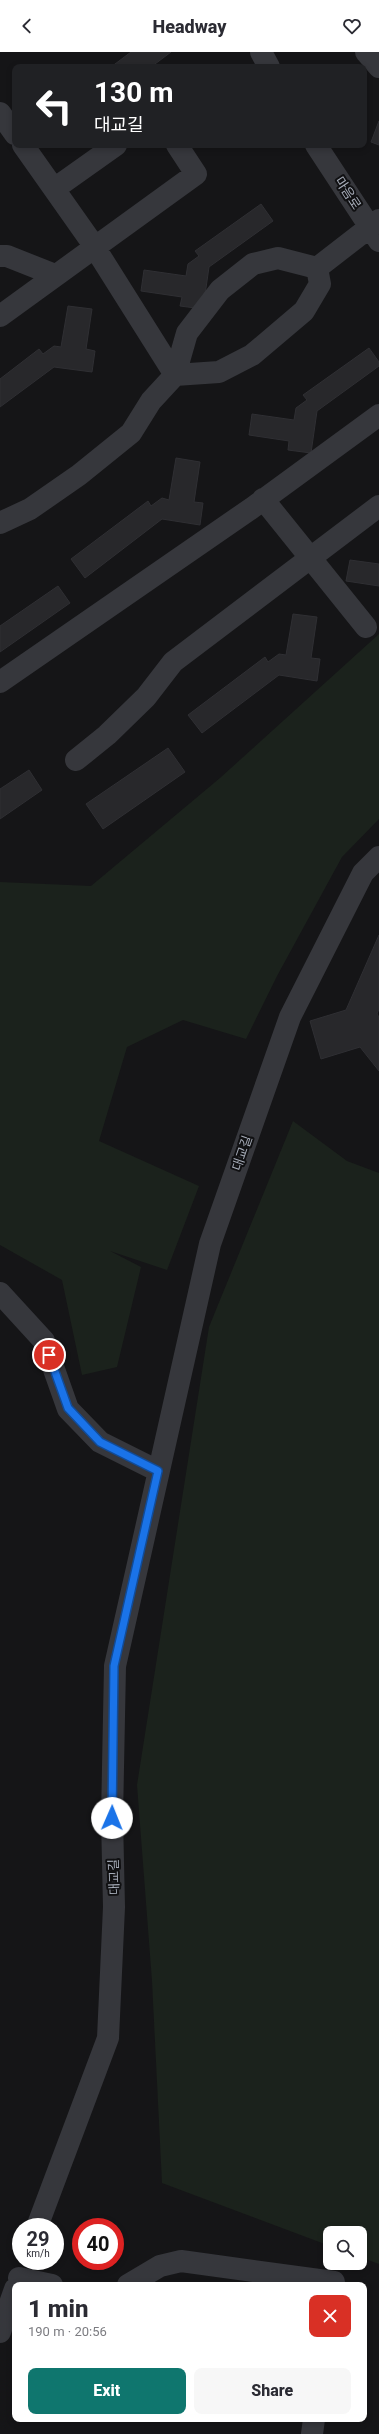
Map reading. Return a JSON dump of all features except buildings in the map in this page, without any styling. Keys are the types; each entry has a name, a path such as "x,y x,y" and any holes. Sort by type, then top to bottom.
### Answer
{"street":[{"path":"261,52 268,64"},
{"path":"366,52 379,67"},
{"path":"0,113 12,130"},
{"path":"25,148 94,247 175,375"},
{"path":"54,189 112,148"},
{"path":"0,316 196,174 179,148"},
{"name":"마음로","path":"318,148 376,229"},
{"path":"0,523 30,509 79,475 131,433 151,401 175,375 187,333 220,290 253,264 278,258 317,268 376,229"},
{"path":"0,256 7,256 55,276"},
{"path":"175,375 219,372 252,355 304,311 320,284 317,268"},
{"path":"0,682 263,499 379,415"},
{"path":"263,499 366,626"},
{"path":"76,760 107,735 146,697 173,662 379,506"},
{"name":"대교길","path":"40,2218 108,2038 114,1907 112,1818 114,1666 210,1244 290,1017 363,873 379,857"},
{"path":"0,1293 44,1342 68,1408 100,1442 158,1471"},
{"path":"142,2282 156,2279 160,2266 181,2261 334,2282"},
{"path":"19,2278 38,2282"},
{"path":"0,2332 12,2298"},
{"path":"312,2434 314,2422"}],"shaded area":[{"path":"379,634 379,819 342,857 277,976 246,1039 183,1020 127,1047 99,1141 199,1186 167,1270 110,1251 141,1267 117,1367 82,1375 62,1280 0,1245 0,882 91,886 220,778"},
{"path":"293,1121 347,1161 379,1173 379,2264 367,2260 367,2226 323,2226 323,2243 162,2183 152,1981 137,1785 209,1327"}],"route":[{"path":"49,1355 68,1408 100,1442 158,1471 114,1666 112,1818"}]}
